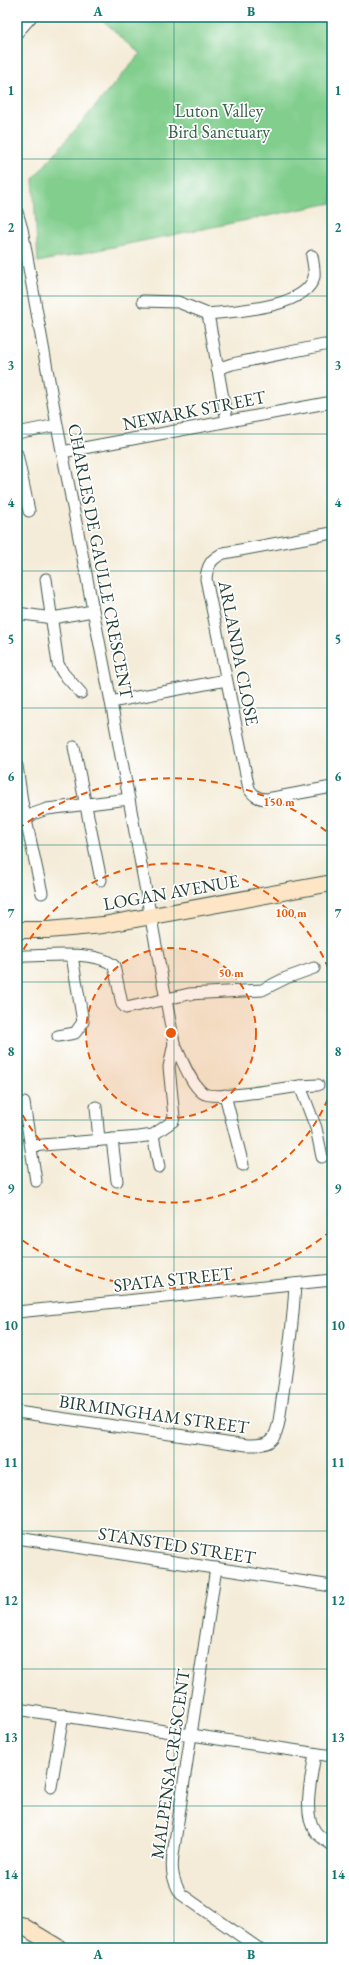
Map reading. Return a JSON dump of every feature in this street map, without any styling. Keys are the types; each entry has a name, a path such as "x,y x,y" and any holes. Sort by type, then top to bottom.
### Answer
{"street":[{"path":"17,33 31,17"},
{"name":"CHARLES DE GAULLE CRESCENT","path":"17,212 22,229 62,452 111,702 174,1043"},
{"path":"143,301 178,302 208,314 249,309 284,302 300,296 311,285 314,277 312,256"},
{"path":"208,314 227,421"},
{"path":"217,369 232,364 324,345"},
{"name":"NEWARK STREET","path":"62,452 332,402"},
{"path":"17,433 57,425"},
{"path":"17,454 29,511"},
{"name":"ARLANDA CLOSE","path":"332,532 224,553 213,559 209,565 206,579 246,780 253,795 267,799 332,787"},
{"path":"46,579 58,664 63,673 81,693"},
{"path":"17,613 52,618 93,611"},
{"path":"111,702 226,680"},
{"path":"74,747 101,880"},
{"path":"17,766 22,802 27,819 42,893"},
{"path":"17,826 33,814 47,809 129,799"},
{"name":"LOGAN AVENUE","path":"17,930 48,930 88,927 332,883"},
{"path":"17,958 24,956 72,956 100,958 114,966 122,1004 126,1008 189,994 262,990 286,978 314,968"},
{"path":"58,1036 75,1033 83,1022 72,956"},
{"path":"174,1043 196,1086 202,1092 211,1096 318,1085"},
{"path":"31,1146 153,1135 170,1125 174,1117 169,1067 174,1043"},
{"path":"300,1086 316,1128 322,1157"},
{"path":"225,1095 243,1165"},
{"path":"24,1103 36,1181"},
{"path":"96,1107 99,1140"},
{"path":"153,1135 159,1167"},
{"path":"112,1139 117,1181"},
{"name":"SPATA STREET","path":"17,1312 332,1280"},
{"name":"BIRMINGHAM STREET","path":"17,1412 247,1445 258,1445 267,1442 273,1438 279,1420 292,1337 295,1284"},
{"name":"STANSTED STREET","path":"17,1538 332,1586"},
{"name":"MALPENSA CRESCENT","path":"216,1568 172,1862 173,1878 181,1894 190,1902 258,1948"},
{"path":"17,1709 332,1756"},
{"path":"51,1788 63,1715"},
{"path":"315,1754 309,1802 309,1818 318,1835 332,1845"},
{"path":"19,1923 51,1948"},
{"path":"19,1923 60,1948"}],"green space":[{"name":"Luton Valley Bird Sanctuary","path":"99,17 332,17 332,203 38,262 33,179 140,54"}]}
